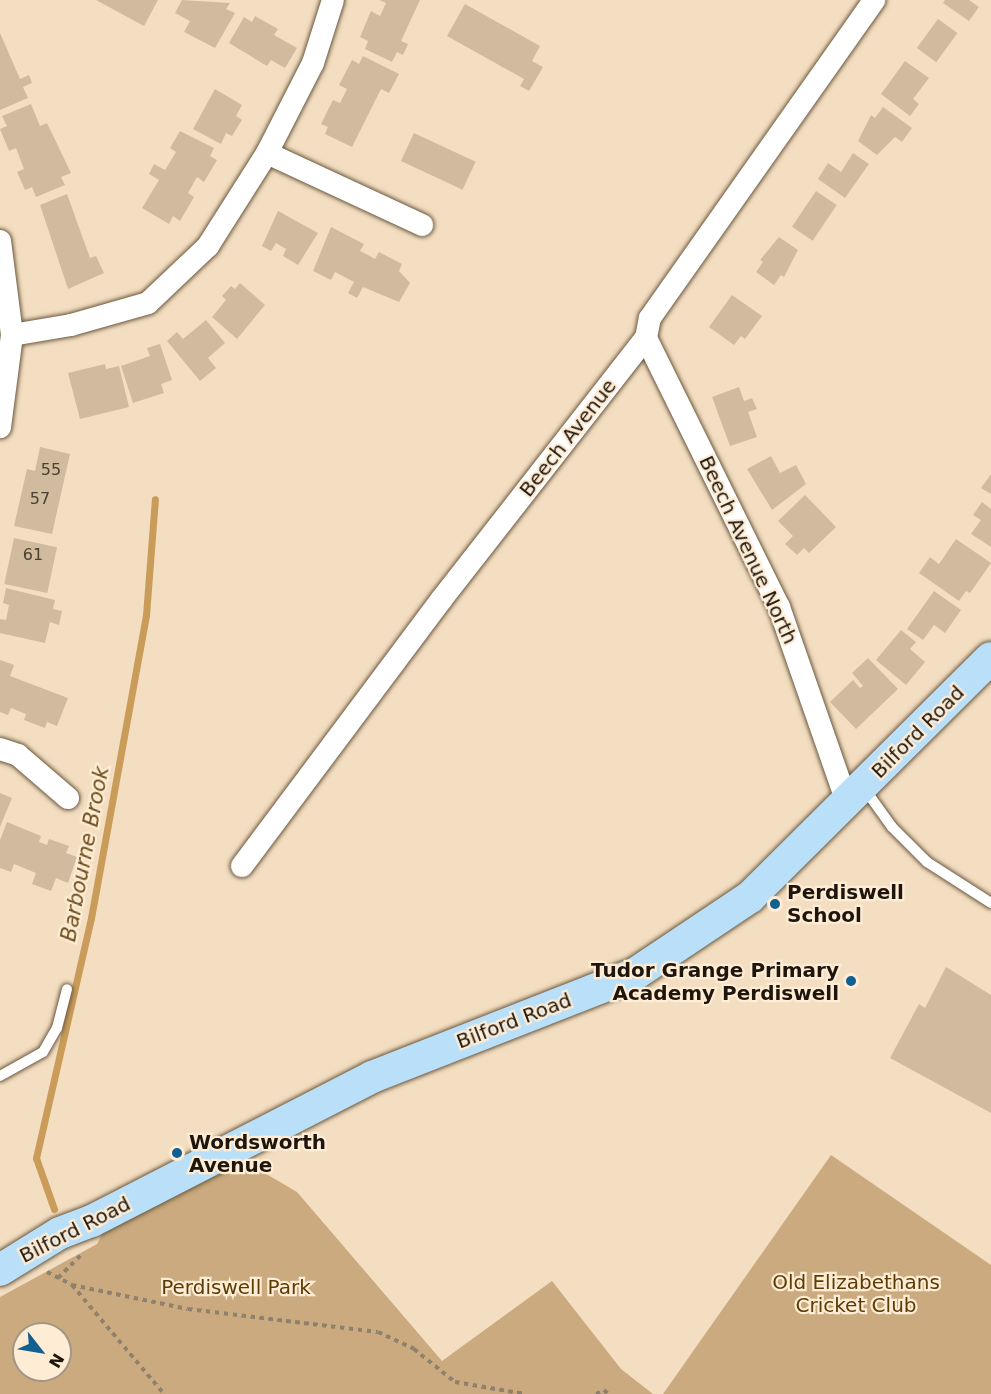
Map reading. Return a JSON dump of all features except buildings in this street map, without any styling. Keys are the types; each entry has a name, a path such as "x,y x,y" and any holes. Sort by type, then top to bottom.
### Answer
{"main road":[{"name":"Bilford Road","path":"0,1270 60,1233 92,1221 372,1077 635,974 750,897 991,658"}],"street":[{"path":"12,335 71,325 148,303 208,246 267,153 313,63 333,0"},
{"name":"Beech Avenue","path":"242,866 441,600 646,338 650,318 874,0"},
{"path":"267,153 422,225"},
{"path":"0,241 12,335 0,427"},
{"name":"Beech Avenue North","path":"646,338 779,608 855,795"},
{"path":"0,749 18,755 68,798"}],"lane":[{"path":"855,795 892,826 927,862 991,903"},
{"path":"0,1076 43,1052 57,1028 67,989"}],"path":[{"path":"58,1278 72,1285 188,1309 378,1332 414,1349 455,1382 525,1394"},
{"path":"72,1285 164,1394"},
{"path":"596,1394 604,1390 608,1394"}],"green space":[{"name":"Old Elizabethans Cricket Club","path":"831,1155 991,1265 991,1394 663,1394"},
{"name":"Perdiswell Park","path":"244,1161 297,1192 442,1361 552,1281 621,1369 653,1394 0,1394 0,1297 97,1244 103,1233"}],"waterway":[{"name":"Barbourne Brook","path":"54,1209 36,1158 91,918 146,615 155,499"}],"place":[{"name":"Perdiswell School","path":"775,904"},
{"name":"Tudor Grange Primary Academy Perdiswell","path":"851,981"},
{"name":"Wordsworth Avenue","path":"177,1153"}]}
